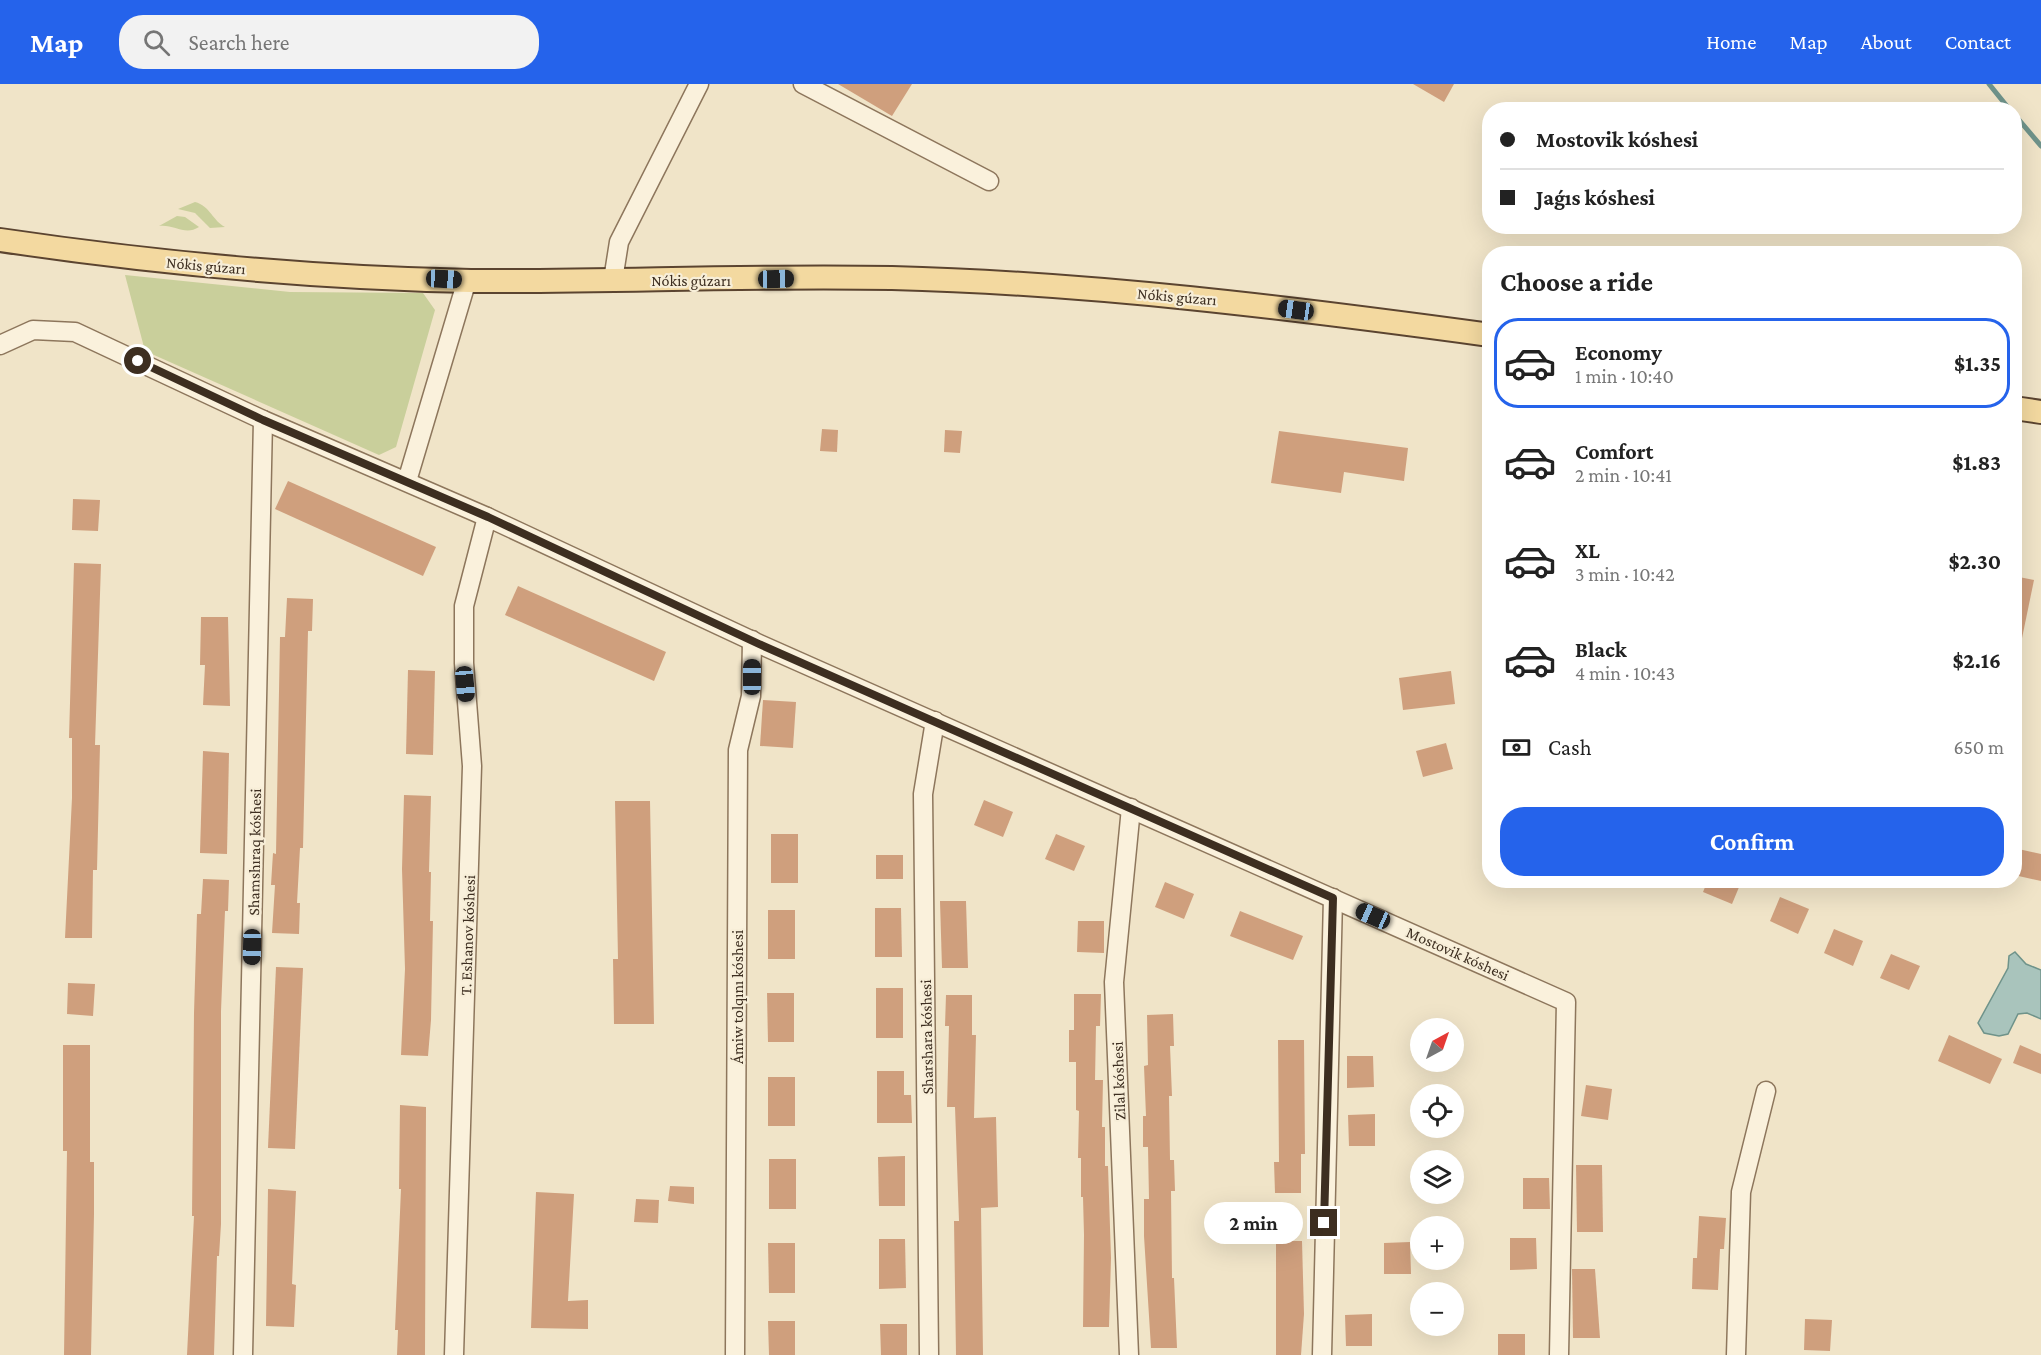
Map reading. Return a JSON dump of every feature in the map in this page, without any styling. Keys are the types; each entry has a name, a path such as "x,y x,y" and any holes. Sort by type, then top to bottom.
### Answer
{"main road":[{"name":"Nókis gúzarı","path":"0,240 197,266 467,280 891,278 1000,283 1205,298 1482,334"},
{"path":"2022,409 2041,412"}],"street":[{"path":"613,280 619,242 699,84"},
{"path":"803,84 989,181"},
{"path":"407,481 467,280"},
{"name":"Mostovik kóshesi","path":"0,345 33,330 75,332 263,420 488,517 752,640 1566,1002 1559,1355"},
{"name":"Shamshıraq kóshesi","path":"243,1355 263,420"},
{"name":"T. Eshanov kóshesi","path":"454,1355 472,766 464,663 464,606 488,517"},
{"name":"Ámiw tolqını kóshesi","path":"735,1355 738,750 751,696 752,640"},
{"name":"Sharshara kóshesi","path":"929,1355 923,794 935,721"},
{"name":"Zilal kóshesi","path":"1129,1355 1114,982 1131,808"},
{"path":"1322,1355 1333,898"},
{"path":"1736,1355 1742,1192 1766,1091"}],"green space":[{"path":"195,202 204,207 225,227 210,228 195,213 178,209"},
{"path":"177,216 185,217 199,227 184,230 159,226"},
{"path":"125,275 290,292 423,293 435,310 396,447 379,455 145,351"}],"water":[{"path":"2015,952 2026,964 2041,970 2041,1019 2027,1013 2018,1014 2008,1034 1999,1036 1984,1033 1978,1023 2008,968 2009,956"}],"building":[{"path":"838,84 912,84 892,116"},
{"path":"1413,84 1454,84 1444,102"},
{"path":"822,429 838,430 837,452 820,451"},
{"path":"945,430 962,431 960,453 944,452"},
{"path":"1279,431 1408,448 1404,481 1344,472 1341,493 1271,483"},
{"path":"288,481 436,547 423,576 275,509"},
{"path":"73,499 100,500 98,531 72,530"},
{"path":"74,563 101,564 95,745 100,745 97,870 93,870 92,938 65,938 72,798 72,738 69,738"},
{"path":"2022,578 2034,580 2022,638"},
{"path":"518,586 666,652 654,681 505,615"},
{"path":"287,598 313,599 312,631 308,631 303,848 300,848 297,903 300,903 299,934 272,933 275,885 271,885 273,853 276,854 280,637 285,637"},
{"path":"201,617 228,617 230,706 203,705 205,665 200,665"},
{"path":"408,670 435,671 433,755 406,754"},
{"path":"1451,671 1455,704 1403,710 1399,678"},
{"path":"763,700 796,702 793,748 760,746"},
{"path":"1446,743 1453,769 1423,777 1416,751"},
{"path":"203,751 229,753 227,854 200,853"},
{"path":"404,795 431,796 429,872 431,872 430,921 433,921 428,1056 401,1055 405,969 402,869"},
{"path":"984,800 1013,812 1003,837 974,825"},
{"path":"615,801 650,801 654,1024 614,1024 613,959 618,959"},
{"path":"771,834 798,834 798,883 771,883"},
{"path":"1056,834 1085,846 1074,871 1045,859"},
{"path":"2022,850 2041,854 2041,881 2022,877"},
{"path":"876,855 903,855 903,879 876,879"},
{"path":"203,879 229,880 228,911 225,911 221,1011 221,1224 219,1256 217,1256 214,1355 187,1355 194,1216 192,1216 194,1013 197,914 201,914"},
{"path":"1165,882 1194,894 1184,919 1155,907"},
{"path":"1705,888 1739,888 1732,904 1703,892"},
{"path":"1780,897 1809,909 1798,934 1770,921"},
{"path":"940,901 966,901 968,968 942,968"},
{"path":"875,908 901,908 902,957 875,957"},
{"path":"768,910 795,910 795,959 768,959"},
{"path":"1240,911 1303,936 1293,960 1230,936"},
{"path":"1078,921 1104,921 1104,953 1077,952"},
{"path":"1834,929 1863,941 1853,966 1824,953"},
{"path":"1891,954 1920,966 1909,990 1880,978"},
{"path":"276,967 303,968 295,1149 268,1148"},
{"path":"68,983 95,984 93,1016 67,1014"},
{"path":"876,988 903,988 903,1038 876,1038"},
{"path":"767,993 794,993 794,1042 768,1042"},
{"path":"1074,994 1101,994 1100,1026 1096,1026 1095,1080 1103,1080 1102,1127 1105,1127 1105,1166 1108,1166 1111,1258 1109,1327 1083,1327 1084,1235 1081,1158 1078,1158 1079,1111 1076,1110 1076,1062 1069,1062 1069,1030 1074,1030"},
{"path":"946,995 972,995 972,1035 976,1035 974,1118 996,1117 998,1207 981,1208 983,1355 956,1355 954,1221 959,1221 955,1107 947,1107 949,1026 945,1026"},
{"path":"1173,1014 1174,1046 1170,1046 1172,1096 1169,1096 1170,1160 1174,1160 1175,1191 1171,1191 1172,1278 1174,1278 1177,1348 1151,1348 1144,1236 1144,1199 1149,1199 1148,1147 1143,1147 1143,1116 1146,1116 1144,1066 1148,1065 1147,1015"},
{"path":"1949,1035 2002,1059 1990,1084 1938,1061"},
{"path":"1278,1040 1304,1040 1305,1154 1301,1154 1301,1193 1275,1193 1274,1162 1279,1162"},
{"path":"63,1045 90,1045 90,1162 94,1162 91,1355 64,1355 67,1151 63,1151"},
{"path":"2020,1045 2041,1054 2041,1074 2013,1063"},
{"path":"1347,1056 1373,1056 1374,1087 1347,1088"},
{"path":"877,1071 904,1071 904,1095 911,1095 912,1123 877,1123"},
{"path":"768,1077 795,1077 795,1126 768,1126"},
{"path":"1586,1085 1612,1089 1608,1120 1581,1116"},
{"path":"400,1105 426,1107 425,1355 397,1355 398,1330 395,1330 401,1189 399,1189"},
{"path":"1375,1114 1375,1146 1349,1146 1348,1115"},
{"path":"905,1156 905,1206 879,1206 878,1157"},
{"path":"769,1159 796,1159 796,1209 769,1209"},
{"path":"1576,1165 1602,1165 1603,1232 1577,1232"},
{"path":"1523,1178 1549,1178 1550,1209 1523,1209"},
{"path":"670,1186 694,1187 694,1204 668,1201"},
{"path":"268,1189 296,1191 292,1284 296,1285 294,1327 266,1326"},
{"path":"536,1192 574,1194 568,1301 588,1300 588,1329 531,1328"},
{"path":"636,1199 659,1200 658,1223 634,1222"},
{"path":"1699,1216 1726,1218 1724,1249 1720,1249 1718,1290 1692,1289 1693,1258 1697,1258"},
{"path":"1510,1238 1536,1238 1537,1269 1510,1270"},
{"path":"879,1239 905,1239 906,1288 879,1289"},
{"path":"1276,1241 1302,1241 1304,1314 1301,1355 1276,1355"},
{"path":"1410,1242 1411,1274 1384,1274 1384,1243"},
{"path":"768,1243 795,1243 795,1293 769,1293"},
{"path":"1572,1269 1595,1269 1600,1338 1573,1338"},
{"path":"1372,1314 1372,1346 1346,1346 1345,1315"},
{"path":"1805,1319 1832,1320 1830,1351 1804,1350"},
{"path":"768,1321 795,1321 795,1355 769,1355"},
{"path":"880,1324 907,1324 907,1355 881,1355"},
{"path":"1498,1334 1525,1334 1525,1355 1498,1355"}],"waterway":[{"path":"1989,84 2004,102"},
{"path":"2022,123 2041,146"}],"route":[{"path":"138,361 263,420 488,517 759,644 1333,898 1324,1223"}]}
